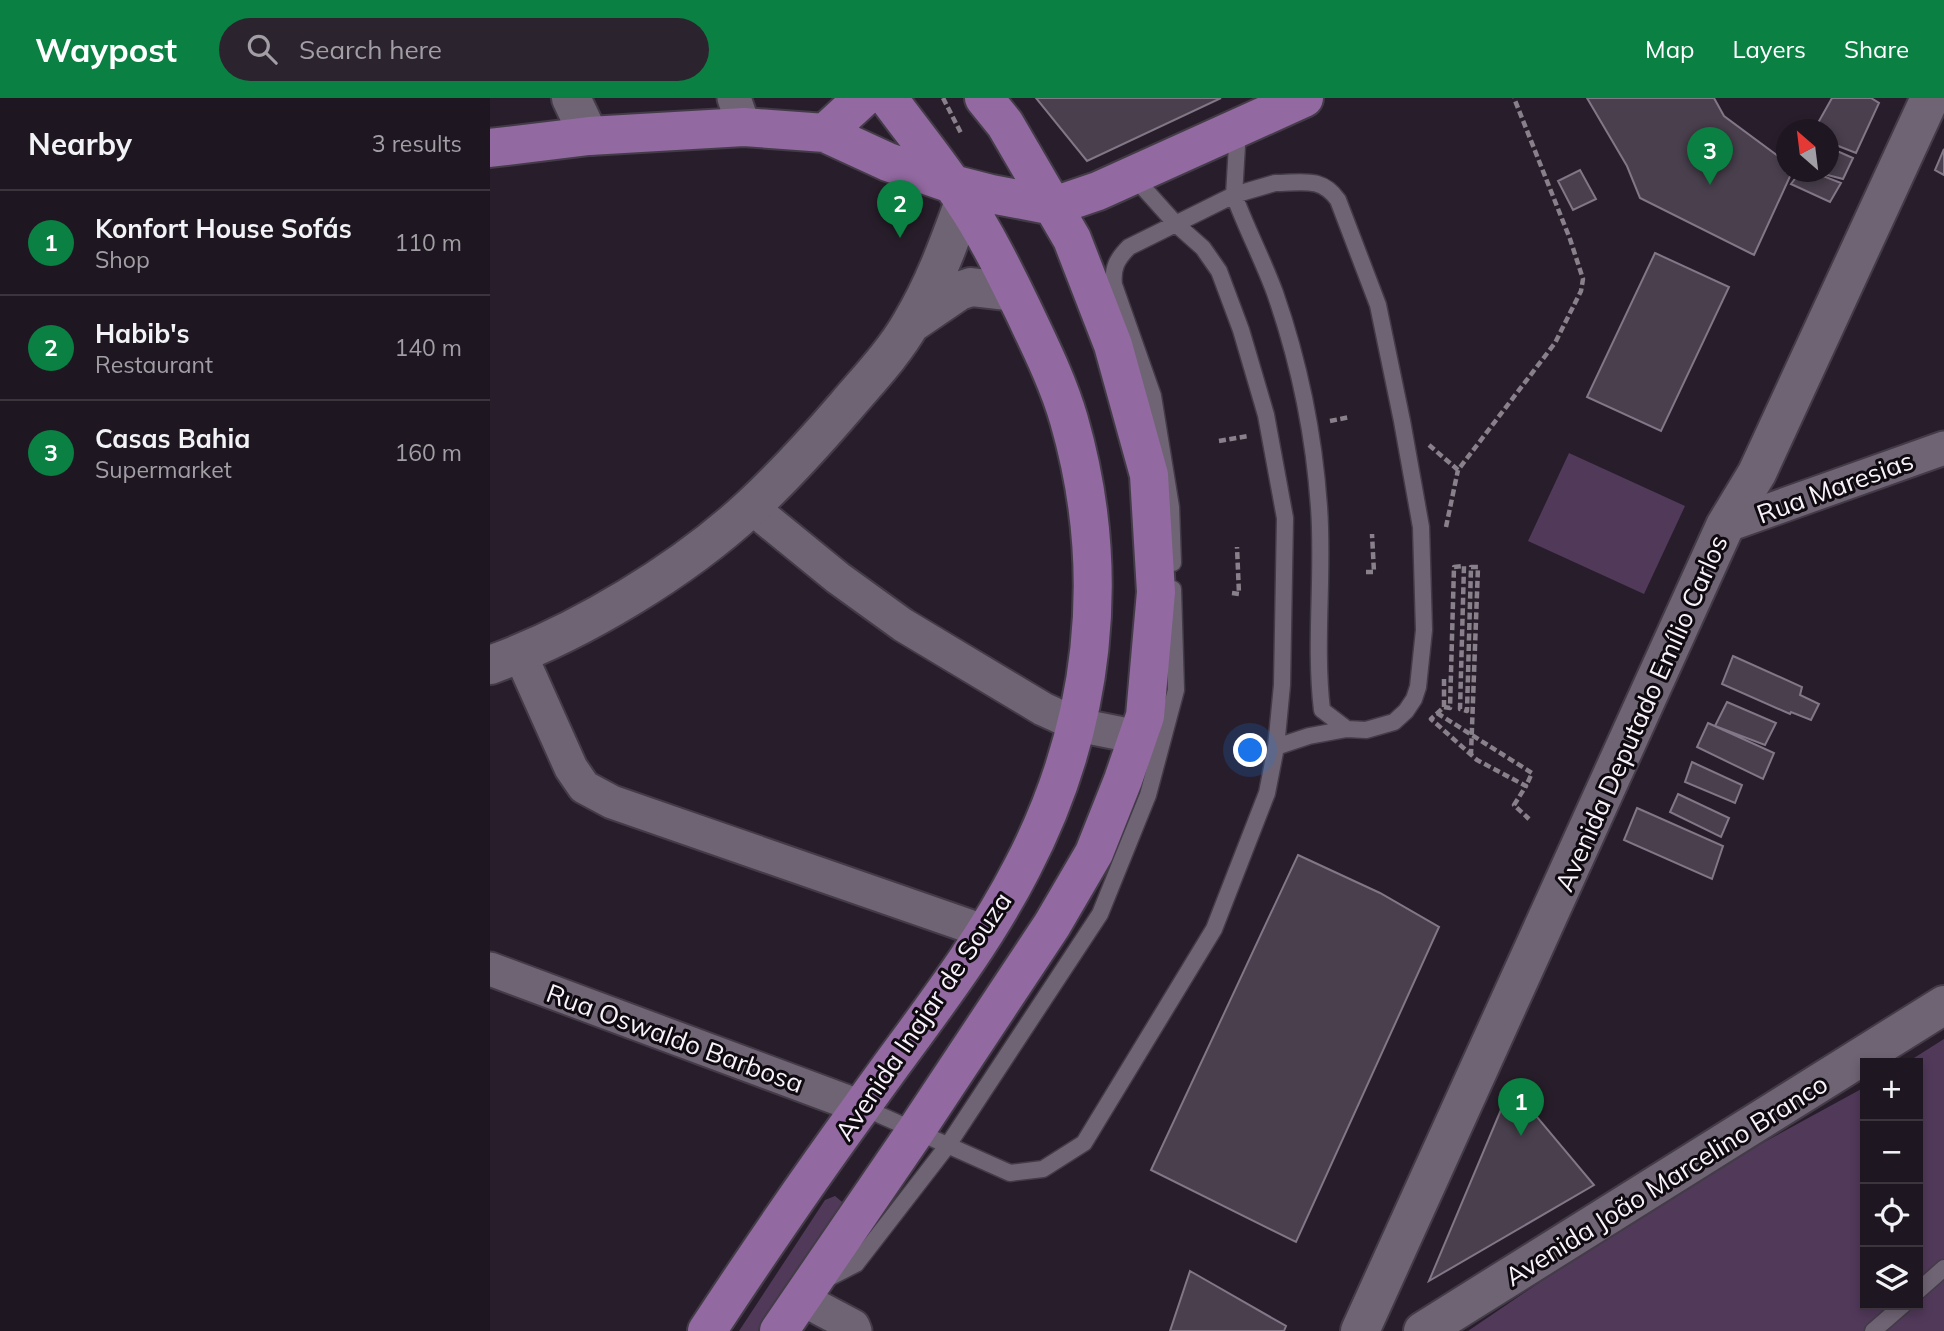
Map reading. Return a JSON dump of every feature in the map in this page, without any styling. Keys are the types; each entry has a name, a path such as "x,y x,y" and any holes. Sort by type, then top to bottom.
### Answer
{"main road":[{"path":"571,98 589,136"},
{"path":"825,133 863,98"},
{"name":"Avenida Inajar de Souza","path":"707,1331 861,1107 986,932 1023,867 1048,813 1078,725 1091,624 1093,558 1085,485 1068,417 1042,351 1014,292 958,193 888,98"},
{"path":"779,1331 806,1293 931,1138 1094,853 1145,716 1156,592 1149,475 1113,345 1072,239 1005,124 984,98"},
{"path":"490,148 589,136 739,112 825,133 958,193 990,194 1055,206 1132,176 1304,98"},
{"name":"Avenida Deputado Emílio Carlos","path":"1360,1331 1726,526 1757,473 1930,98"},
{"path":"505,660 608,608 681,550 751,507 810,447 865,384 911,324 944,258 958,193"},
{"path":"911,324 959,291 971,288 1014,292"},
{"name":"Avenida João Marcelino Branco","path":"1423,1331 1944,1005"}],"street":[{"name":"Rua Maresias","path":"1726,526 1944,448"},
{"path":"751,507 838,579 903,625 1043,709 1078,725 1138,737"},
{"path":"505,660 584,787 612,802 986,932"},
{"name":"Rua Oswaldo Barbosa","path":"490,970 861,1107"},
{"path":"806,1293 853,1326 855,1331"}],"lane":[{"path":"1238,128 1234,195 1275,294 1300,380 1309,424 1321,534 1317,657 1322,710 1347,729"},
{"path":"861,1107 1010,1174 1043,1169 1084,1143 1214,929 1267,793 1276,747 1282,685 1285,518 1268,424 1241,330 1219,271 1203,248 1176,224 1132,176"},
{"path":"931,1138 1100,914 1148,795 1176,690 1171,507 1153,396 1114,285 1112,270 1129,247 1234,195 1275,183 1318,183 1330,188 1338,200 1378,304 1421,527 1424,630 1418,687 1406,711 1394,722 1366,730 1347,729 1308,736 1276,747"},
{"path":"1923,1287 1944,1268"},
{"path":"1873,1331 1897,1310"}],"path":[{"path":"943,98 962,136"},
{"path":"1402,421 1458,470 1555,343 1581,291 1583,279 1570,239 1514,98"},
{"path":"1366,572 1374,572 1372,534"},
{"path":"1232,593 1239,594 1237,547"},
{"path":"1444,707 1450,708 1454,567 1464,566 1460,709 1467,711 1471,567 1478,567 1471,754"},
{"path":"1437,713 1532,773 1514,805 1529,819"},
{"path":"1437,722 1477,760 1526,786"}],"shaded area":[{"path":"1569,453 1685,506 1644,594 1528,541"},
{"path":"1944,1039 1944,1331 1468,1331 1671,1193 1860,1090 1860,1310 1923,1310 1923,1058 1914,1058"},
{"path":"835,1196 847,1206 766,1331 739,1331 825,1200"}],"building":[{"path":"1036,98 1221,98 1087,161"},
{"path":"1587,98 1714,98 1724,116 1776,155 1776,182 1787,182 1754,255 1640,198 1627,166"},
{"path":"1832,98 1871,98 1879,103 1856,153 1839,146 1839,119 1820,119"},
{"path":"1944,149 1944,175 1935,170"},
{"path":"1839,152 1853,158 1843,179 1839,178"},
{"path":"1580,170 1596,199 1573,210 1558,181"},
{"path":"1792,182 1841,183 1830,202 1791,184"},
{"path":"1655,253 1729,287 1661,431 1587,397"},
{"path":"1733,656 1802,687 1800,695 1819,704 1811,720 1791,712 1790,714 1722,684"},
{"path":"1727,702 1776,723 1765,745 1715,726"},
{"path":"1708,723 1774,753 1763,779 1697,747"},
{"path":"1692,762 1742,785 1735,803 1685,782"},
{"path":"1678,794 1729,818 1721,837 1670,812"},
{"path":"1637,808 1723,846 1712,879 1624,840"},
{"path":"1298,855 1380,893 1439,927 1296,1242 1151,1170"},
{"path":"1511,1086 1594,1185 1429,1281"},
{"path":"1190,1271 1286,1326 1284,1331 1170,1331"}],"place":[{"name":"Casas Bahia","path":"1710,185"},
{"name":"Habib's","path":"900,238"},
{"name":"Konfort House Sofás","path":"1521,1136"}]}
